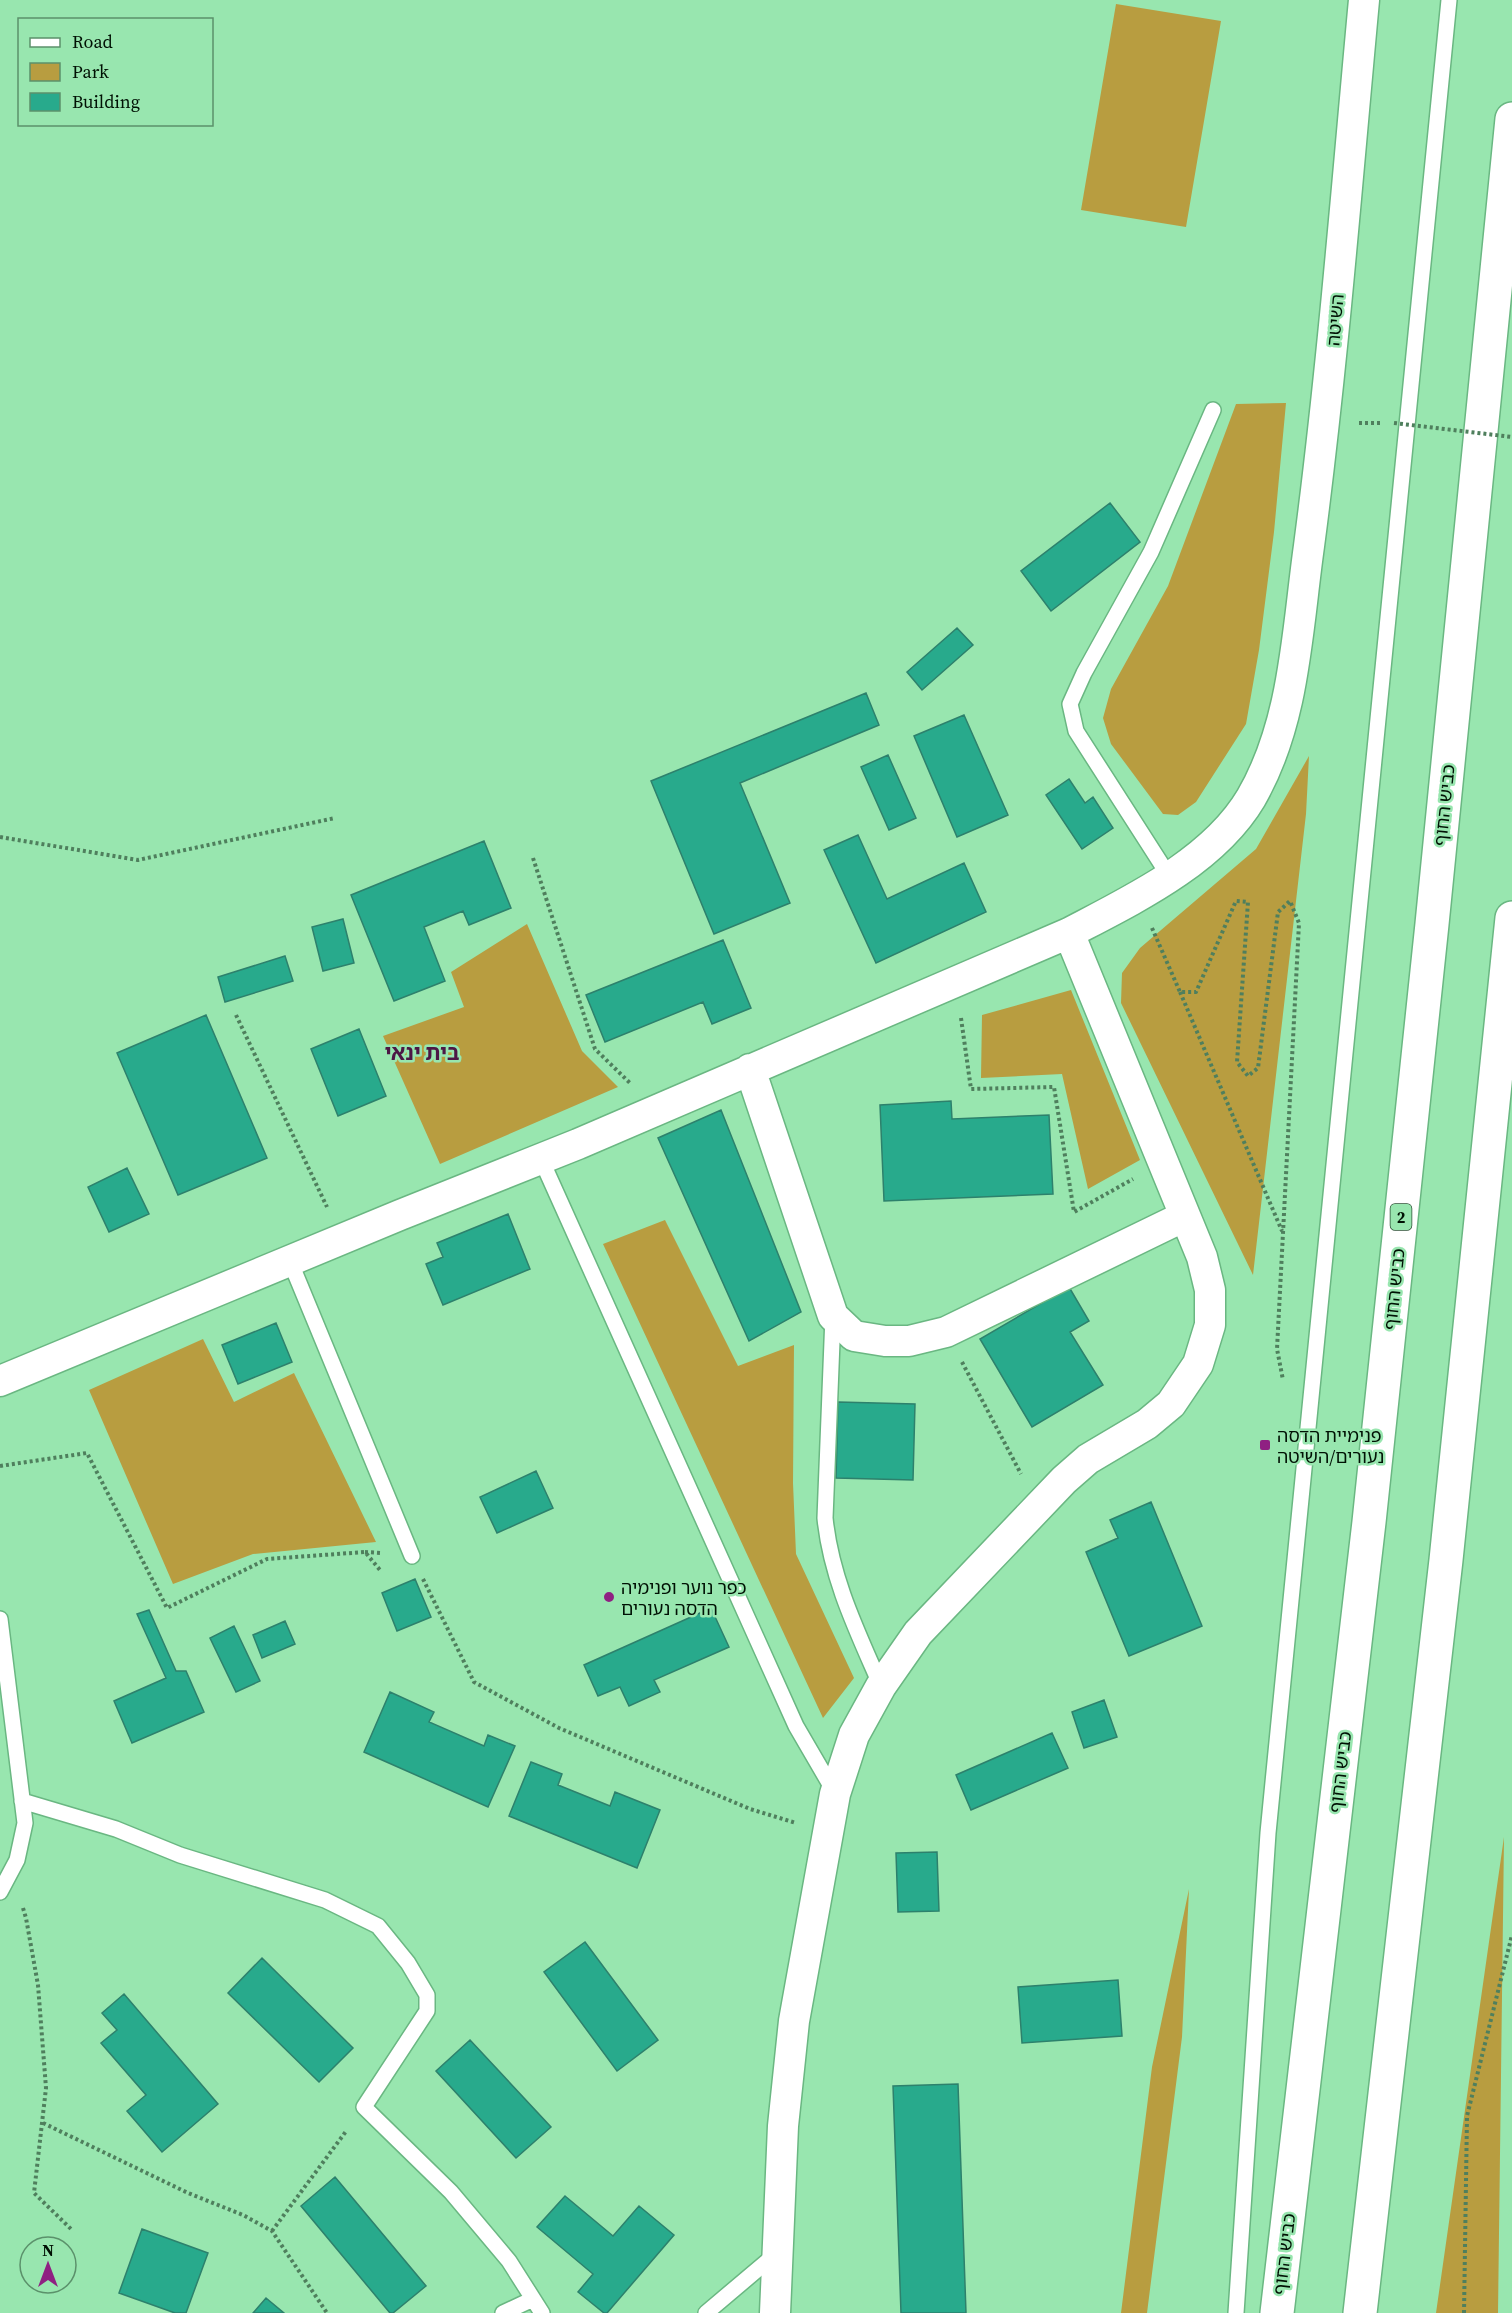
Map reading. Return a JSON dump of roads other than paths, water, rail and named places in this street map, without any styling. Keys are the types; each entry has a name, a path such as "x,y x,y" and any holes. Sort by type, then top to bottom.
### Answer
{"highway":[{"name":"כביש החוף","path":"1277,2313 1370,1510 1432,924 1512,119"},
{"path":"1360,2313 1446,1560 1512,918"}],"street":[{"name":"השיטה","path":"0,1381 658,1109 1069,933 1138,897 1193,860 1228,829 1250,799 1272,757 1287,709 1325,423 1364,0"},
{"path":"775,2313 783,2126 794,2021 835,1794 854,1735 881,1686 918,1633 1038,1507 1088,1459 1147,1424 1171,1404 1198,1364 1210,1325 1210,1290 1202,1257 1069,933"},
{"path":"750,1069 832,1316 854,1336 885,1341 909,1341 946,1332 1185,1216"}],"lane":[{"path":"1236,2313 1268,1833 1449,0"},
{"path":"1169,876 1076,731 1070,704 1084,673 1151,552 1213,410"},
{"path":"541,1158 796,1726 835,1794"},
{"path":"290,1261 412,1556"},
{"path":"832,1316 825,1518 828,1545 840,1590 881,1686"},
{"path":"0,1619 25,1823 17,1860 0,1892"},
{"path":"22,1801 116,1829 180,1855 325,1900 378,1926 408,1963 428,1995 428,2011 364,2107 451,2192 509,2261 542,2313"},
{"path":"706,2313 778,2252"},
{"path":"503,2313 533,2299"}],"place":[{"name":"פנימיית הדסה נעורים/השיטה","path":"1265,1445"},
{"name":"כפר נוער ופנימיה הדסה נעורים","path":"609,1597"}],"district":[{"name":"בית ינאי","path":"422,1052"}]}
